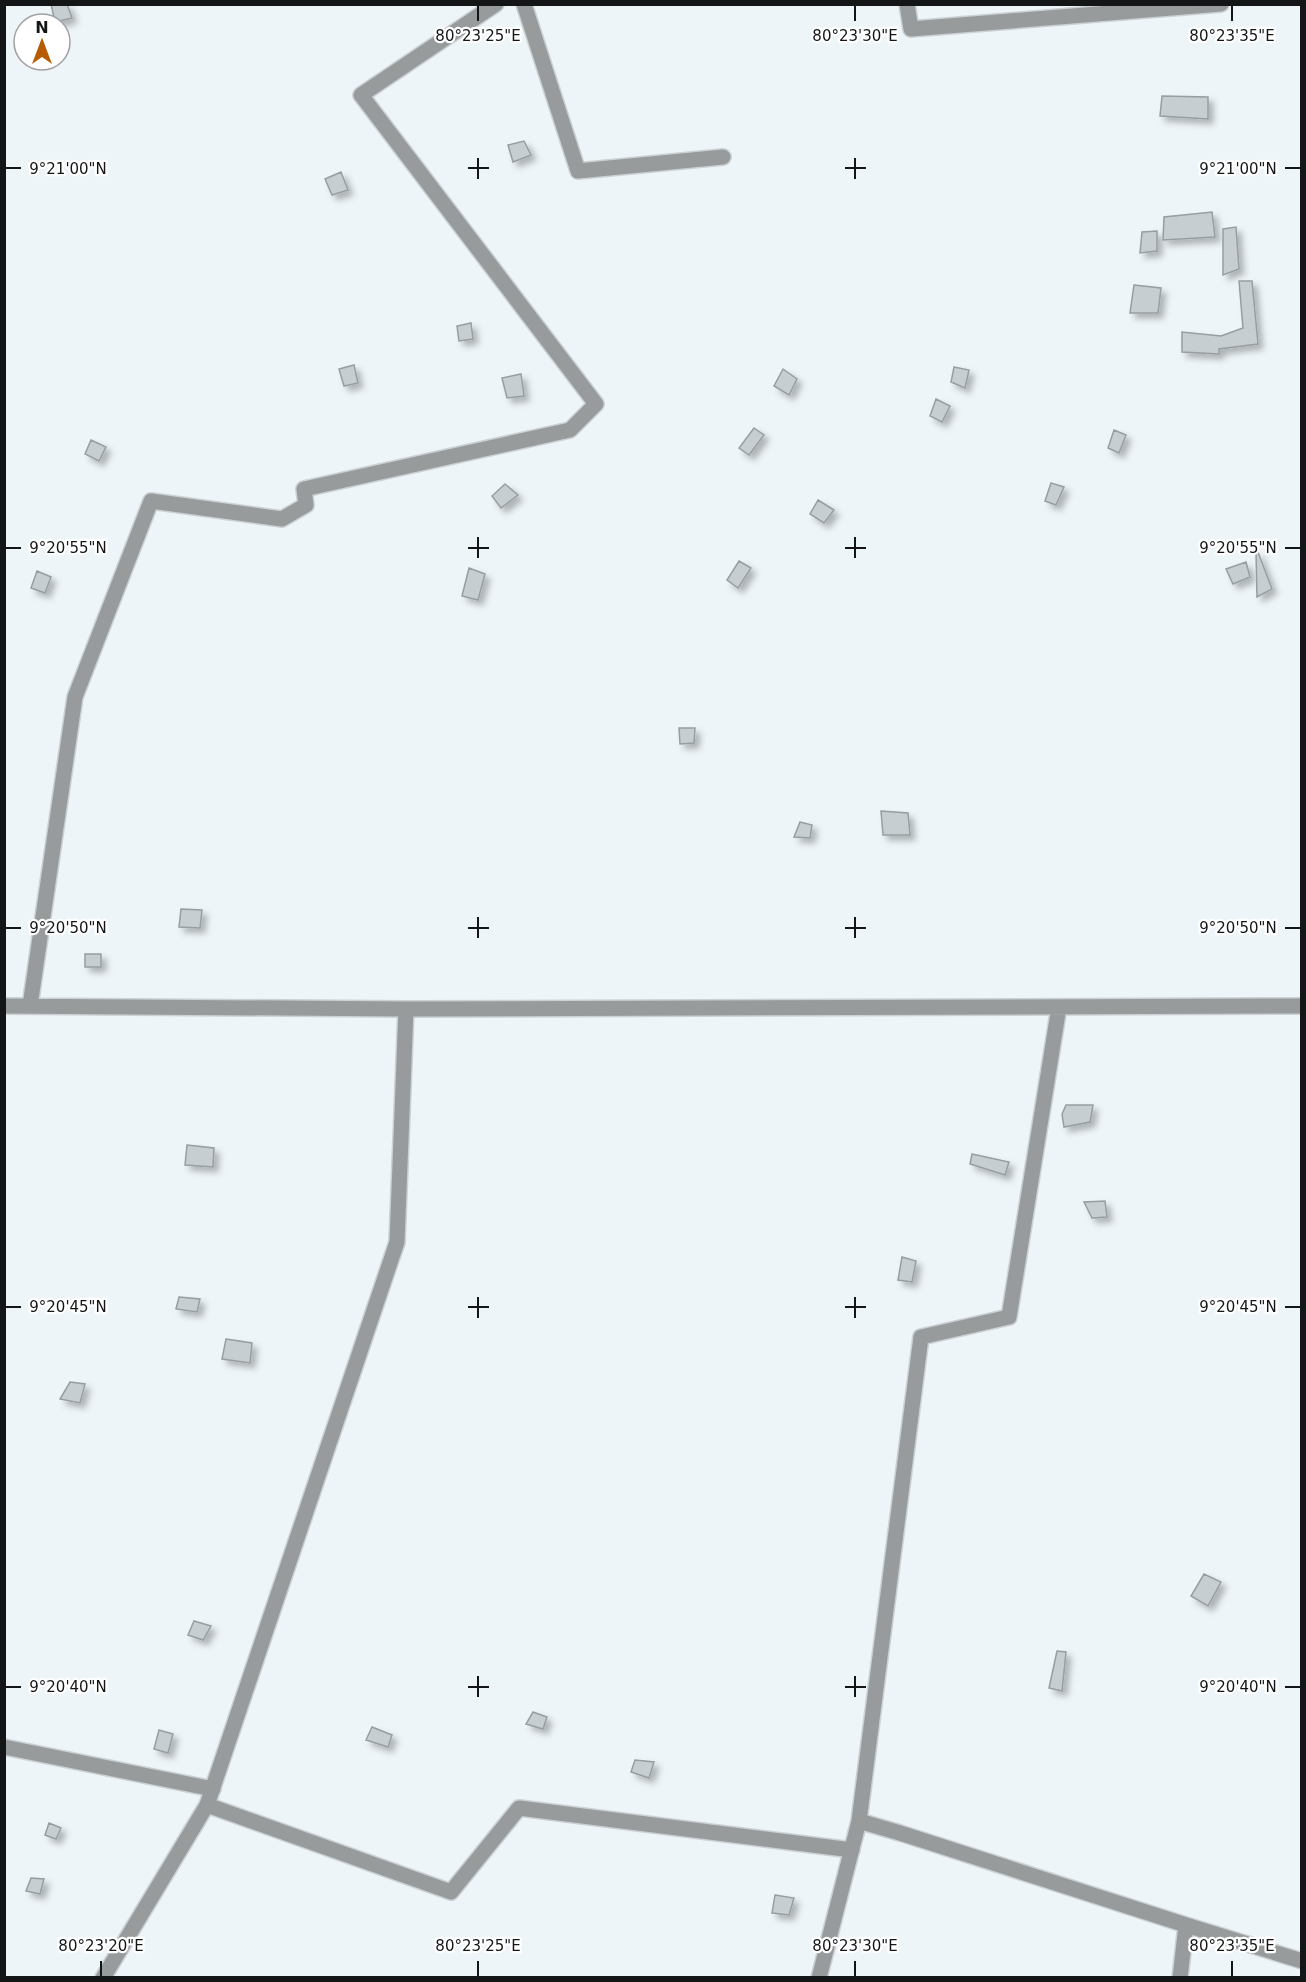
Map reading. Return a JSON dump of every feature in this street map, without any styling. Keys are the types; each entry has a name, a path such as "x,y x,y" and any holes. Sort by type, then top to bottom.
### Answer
{"street":[{"path":"30,1006 75,697 151,501 282,519 306,505 304,489 570,430 596,405 362,95 496,4"},
{"path":"524,4 578,171 723,157"},
{"path":"907,4 911,29 1221,4"},
{"path":"4,1006 406,1009 1302,1006"},
{"path":"819,1977 859,1821 921,1337 1009,1317 1059,1006"},
{"path":"103,1977 207,1805 397,1242 406,1009"},
{"path":"4,1747 213,1789"},
{"path":"207,1805 451,1892 519,1808 852,1850"},
{"path":"859,1821 1302,1961"},
{"path":"1180,1977 1186,1925"}],"building":[{"path":"51,4 67,4 70,12 53,12"},
{"path":"1162,96 1208,97 1208,119 1160,116"},
{"path":"524,141 531,155 513,162 508,145"},
{"path":"341,172 348,190 332,195 325,179"},
{"path":"1212,212 1215,237 1163,240 1164,217"},
{"path":"1236,227 1239,269 1223,275 1223,229"},
{"path":"1157,231 1157,251 1140,253 1142,232"},
{"path":"1239,281 1252,281 1258,344 1219,349 1219,354 1182,352 1182,332 1221,336 1243,328"},
{"path":"1134,285 1161,288 1158,313 1130,313"},
{"path":"471,323 473,339 459,341 457,326"},
{"path":"354,365 358,383 344,386 339,369"},
{"path":"954,367 969,370 965,388 951,382"},
{"path":"783,369 797,379 789,395 774,386"},
{"path":"521,374 524,396 507,398 502,378"},
{"path":"936,399 950,406 942,422 930,416"},
{"path":"754,428 764,435 749,455 739,448"},
{"path":"1114,430 1126,435 1119,453 1108,448"},
{"path":"91,440 106,447 99,461 85,454"},
{"path":"1051,483 1064,487 1056,505 1045,501"},
{"path":"505,484 518,495 501,508 492,496"},
{"path":"818,500 834,510 824,523 810,514"},
{"path":"1256,552 1258,552 1272,589 1257,597"},
{"path":"739,561 751,568 738,588 727,580"},
{"path":"1246,562 1250,577 1233,584 1226,569"},
{"path":"469,568 485,574 478,600 462,596"},
{"path":"37,571 51,577 45,593 31,588"},
{"path":"679,728 695,728 694,743 680,744"},
{"path":"881,811 908,813 910,835 883,835"},
{"path":"800,822 812,825 810,838 794,837"},
{"path":"181,909 202,910 200,928 179,927"},
{"path":"85,954 101,954 101,967 85,967"},
{"path":"1066,1105 1093,1105 1090,1122 1064,1127 1062,1114"},
{"path":"187,1145 214,1148 213,1167 185,1165"},
{"path":"972,1154 1009,1162 1005,1175 970,1164"},
{"path":"1105,1201 1107,1217 1092,1218 1084,1202"},
{"path":"902,1257 916,1261 912,1282 898,1280"},
{"path":"179,1297 200,1299 197,1312 176,1309"},
{"path":"226,1339 252,1343 250,1363 222,1359"},
{"path":"70,1382 85,1384 80,1403 60,1399"},
{"path":"1204,1574 1221,1582 1208,1606 1191,1596"},
{"path":"194,1621 211,1626 203,1640 188,1635"},
{"path":"1057,1651 1066,1652 1062,1691 1049,1688"},
{"path":"533,1712 547,1717 543,1729 526,1724"},
{"path":"372,1727 392,1735 388,1747 366,1740"},
{"path":"159,1730 173,1734 168,1753 154,1749"},
{"path":"635,1760 654,1762 649,1778 631,1772"},
{"path":"49,1823 61,1828 56,1839 45,1835"},
{"path":"31,1878 44,1879 40,1894 26,1891"},
{"path":"775,1895 794,1898 789,1915 772,1913"}]}
